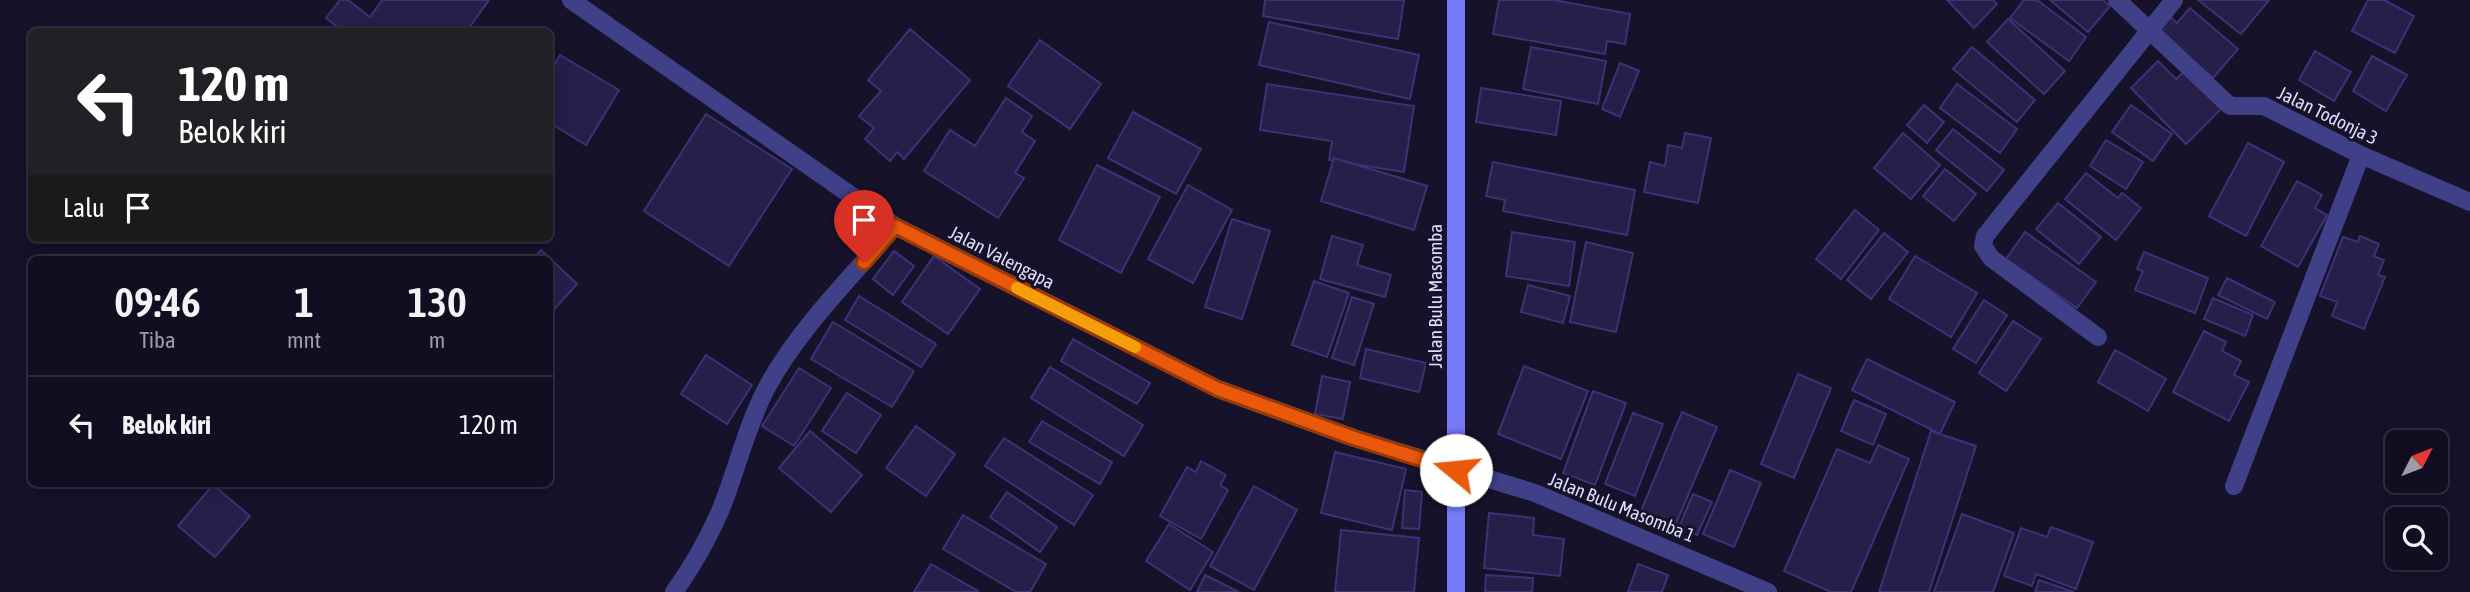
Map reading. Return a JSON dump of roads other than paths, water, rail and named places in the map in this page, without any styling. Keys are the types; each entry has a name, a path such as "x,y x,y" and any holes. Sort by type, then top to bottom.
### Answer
{"street":[{"name":"Jalan Valengapa","path":"571,0 895,226 1218,389 1354,438 1456,470"},
{"name":"Jalan Bulu Masomba","path":"1455,592 1456,0"},
{"name":"Jalan Todonja 3","path":"2117,0 2230,106 2264,106 2361,155 2470,202"},
{"path":"2098,337 1991,258 1983,246 1985,236 2174,0"},
{"path":"2234,486 2361,155"},
{"path":"674,592 705,543 721,507 740,448 767,388 802,335 895,226"},
{"name":"Jalan Bulu Masomba 1","path":"1456,470 1535,493 1768,592"}]}
